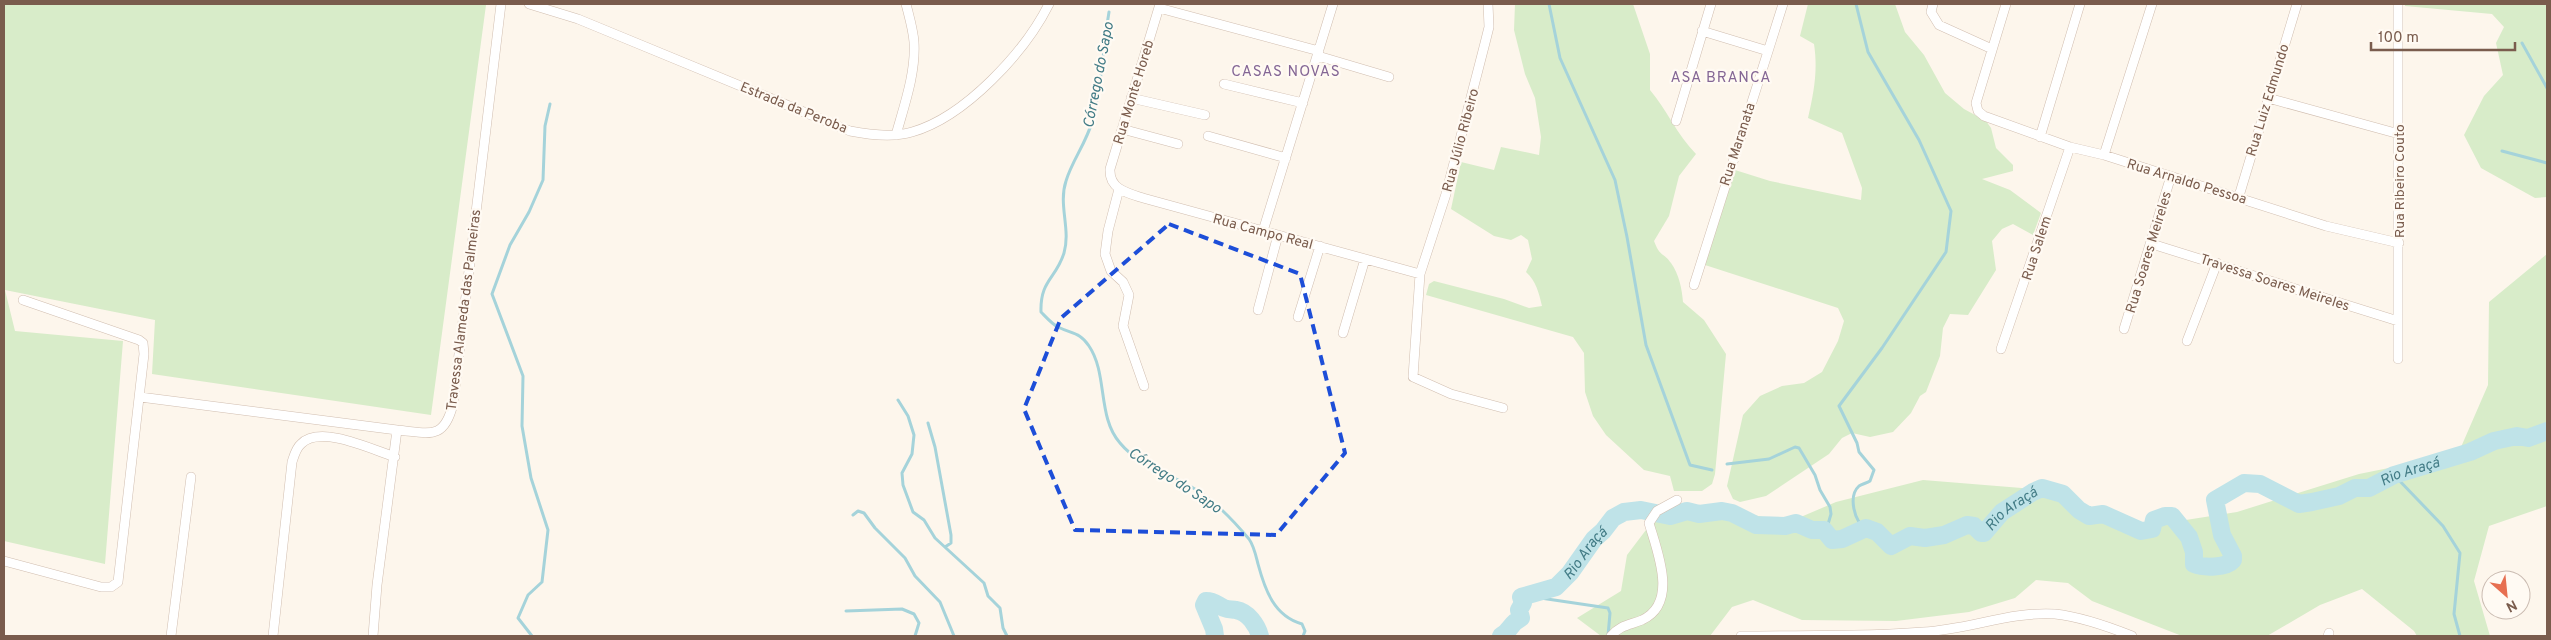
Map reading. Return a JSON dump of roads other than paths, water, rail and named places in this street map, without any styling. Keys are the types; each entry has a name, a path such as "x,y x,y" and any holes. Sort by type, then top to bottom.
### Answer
{"street":[{"name":"Travessa Alameda das Palmeiras","path":"140,397 432,433 438,431 446,424 451,412 501,4"},
{"name":"Estrada da Peroba","path":"529,4 578,19 850,131 871,135 896,135 912,132 936,121 991,82 1022,48 1050,4"},
{"path":"896,135 909,88 914,51 912,29 906,4"},
{"path":"1263,231 1333,4"},
{"name":"Rua Júlio Ribeiro","path":"1488,4 1489,27 1485,43 1446,194 1420,274 1413,376 1451,394 1503,408"},
{"path":"1676,121 1711,4"},
{"name":"Rua Maranata","path":"1694,285 1717,207 1783,4"},
{"path":"1933,4 1931,12 1939,25 1992,49 2006,4"},
{"path":"2040,137 2080,4"},
{"path":"2104,155 2152,4"},
{"name":"Rua Luiz Edmundo","path":"2239,196 2297,4"},
{"name":"Rua Ribeiro Couto","path":"2398,4 2398,359"},
{"path":"1160,6 1318,53 1389,77"},
{"name":"Rua Monte Horeb","path":"1110,180 1110,169 1160,6"},
{"path":"1702,31 1768,51"},
{"name":"Rua Arnaldo Pessoa","path":"1992,49 1976,103 1978,111 1989,118 2070,147 2104,155 2239,196 2326,226 2399,243"},
{"path":"1224,84 1303,103"},
{"path":"1131,98 1205,115"},
{"path":"2268,98 2399,134"},
{"path":"1122,129 1178,144"},
{"path":"1208,136 1286,158"},
{"name":"Rua Salem","path":"2001,349 2070,147"},
{"name":"Rua Soares Meireles","path":"2124,329 2152,244 2171,176"},
{"name":"Rua Campo Real","path":"1110,180 1119,189 1144,198 1420,274"},
{"path":"1119,189 1108,231 1105,254 1111,270 1123,282 1129,295 1123,326 1144,386"},
{"path":"1258,310 1278,235"},
{"name":"Travessa Soares Meireles","path":"2152,244 2217,262 2398,321"},
{"path":"1298,317 1320,246"},
{"path":"1343,332 1365,259"},
{"path":"2186,342 2217,262"},
{"path":"4,561 101,587 111,587 118,582 140,397 144,347 139,340 23,300"},
{"path":"373,636 377,585 398,430"},
{"path":"273,636 292,462 300,444 314,437 326,436 395,457"},
{"path":"171,636 191,477"},
{"path":"1612,635 1625,624 1642,620 1657,607 1662,594 1663,580 1649,523 1654,515 1677,500"},
{"path":"1741,636 1886,635 1929,632 2024,616 2054,614 2100,623 2132,636"}],"waterway":[{"path":"1549,4 1560,58 1615,180 1646,345 1690,465 1712,470"},
{"path":"1856,4 1868,52 1919,140 1951,211 1946,252 1882,348 1839,406 1857,443 1859,452 1874,470 1870,481 1859,486 1856,490 1853,502 1858,520 1866,528"},
{"name":"Córrego do Sapo","path":"1109,12 1100,81 1092,122 1066,181 1064,190 1066,235 1064,253 1061,262 1043,293 1041,312 1056,326 1086,341 1099,369 1108,421 1120,443 1127,451 1144,463 1199,491 1236,524 1249,539 1255,551 1264,583 1272,601 1284,615 1302,624 1305,631 1303,636"},
{"path":"2522,43 2547,88"},
{"path":"532,636 518,618 528,595 542,582 548,530 531,478 522,426 523,376 492,294 510,245 529,212 543,180 545,126 550,104"},
{"path":"2502,151 2547,163"},
{"path":"898,400 908,416 914,435 912,454 902,473 903,485 913,512 924,520 935,538 984,583 988,596 1000,608 1003,628 1007,636"},
{"path":"928,423 935,447 951,535 951,543 945,547"},
{"name":"Rio Araçá","path":"1501,636 1507,632 1514,622 1521,618 1519,610 1523,603 1521,597 1556,587 1570,573 1594,539 1613,518 1624,512 1641,510 1670,516 1687,511 1699,514 1722,511 1732,513 1756,525 1785,526 1796,523 1812,530 1824,530 1832,540 1842,539 1866,528 1877,532 1891,546 1910,536 1925,538 1944,535 1967,525 1974,526 1981,533 1984,533 2002,512 2042,488 2063,494 2079,510 2089,516 2103,514 2141,531 2152,529 2154,520 2165,516 2172,516 2189,537 2194,552 2194,564 2215,566 2225,565 2233,560 2233,556 2222,535 2215,500 2244,483 2260,484 2299,504 2312,502 2339,496 2355,488 2369,488 2394,475 2470,452 2494,441 2517,436 2528,438 2547,431"},
{"path":"1727,464 1769,459 1795,447 1799,448 1815,475 1820,490 1830,507 1831,514 1826,531"},
{"path":"2394,475 2443,526 2460,553 2454,614 2460,636"},
{"path":"853,515 858,511 864,513 875,528 905,558 915,576 940,602 954,636"},
{"path":"1527,596 1608,608 1610,613 1608,636"},
{"name":"Rio Araçá","path":"1215,636 1204,605 1206,601 1214,602 1226,609 1244,613 1254,623 1260,636"},
{"path":"846,611 902,609 914,614 919,623 915,636"}],"district":[{"name":"CASAS NOVAS","path":"1286,71"},
{"name":"ASA BRANCA","path":"1721,77"}]}
